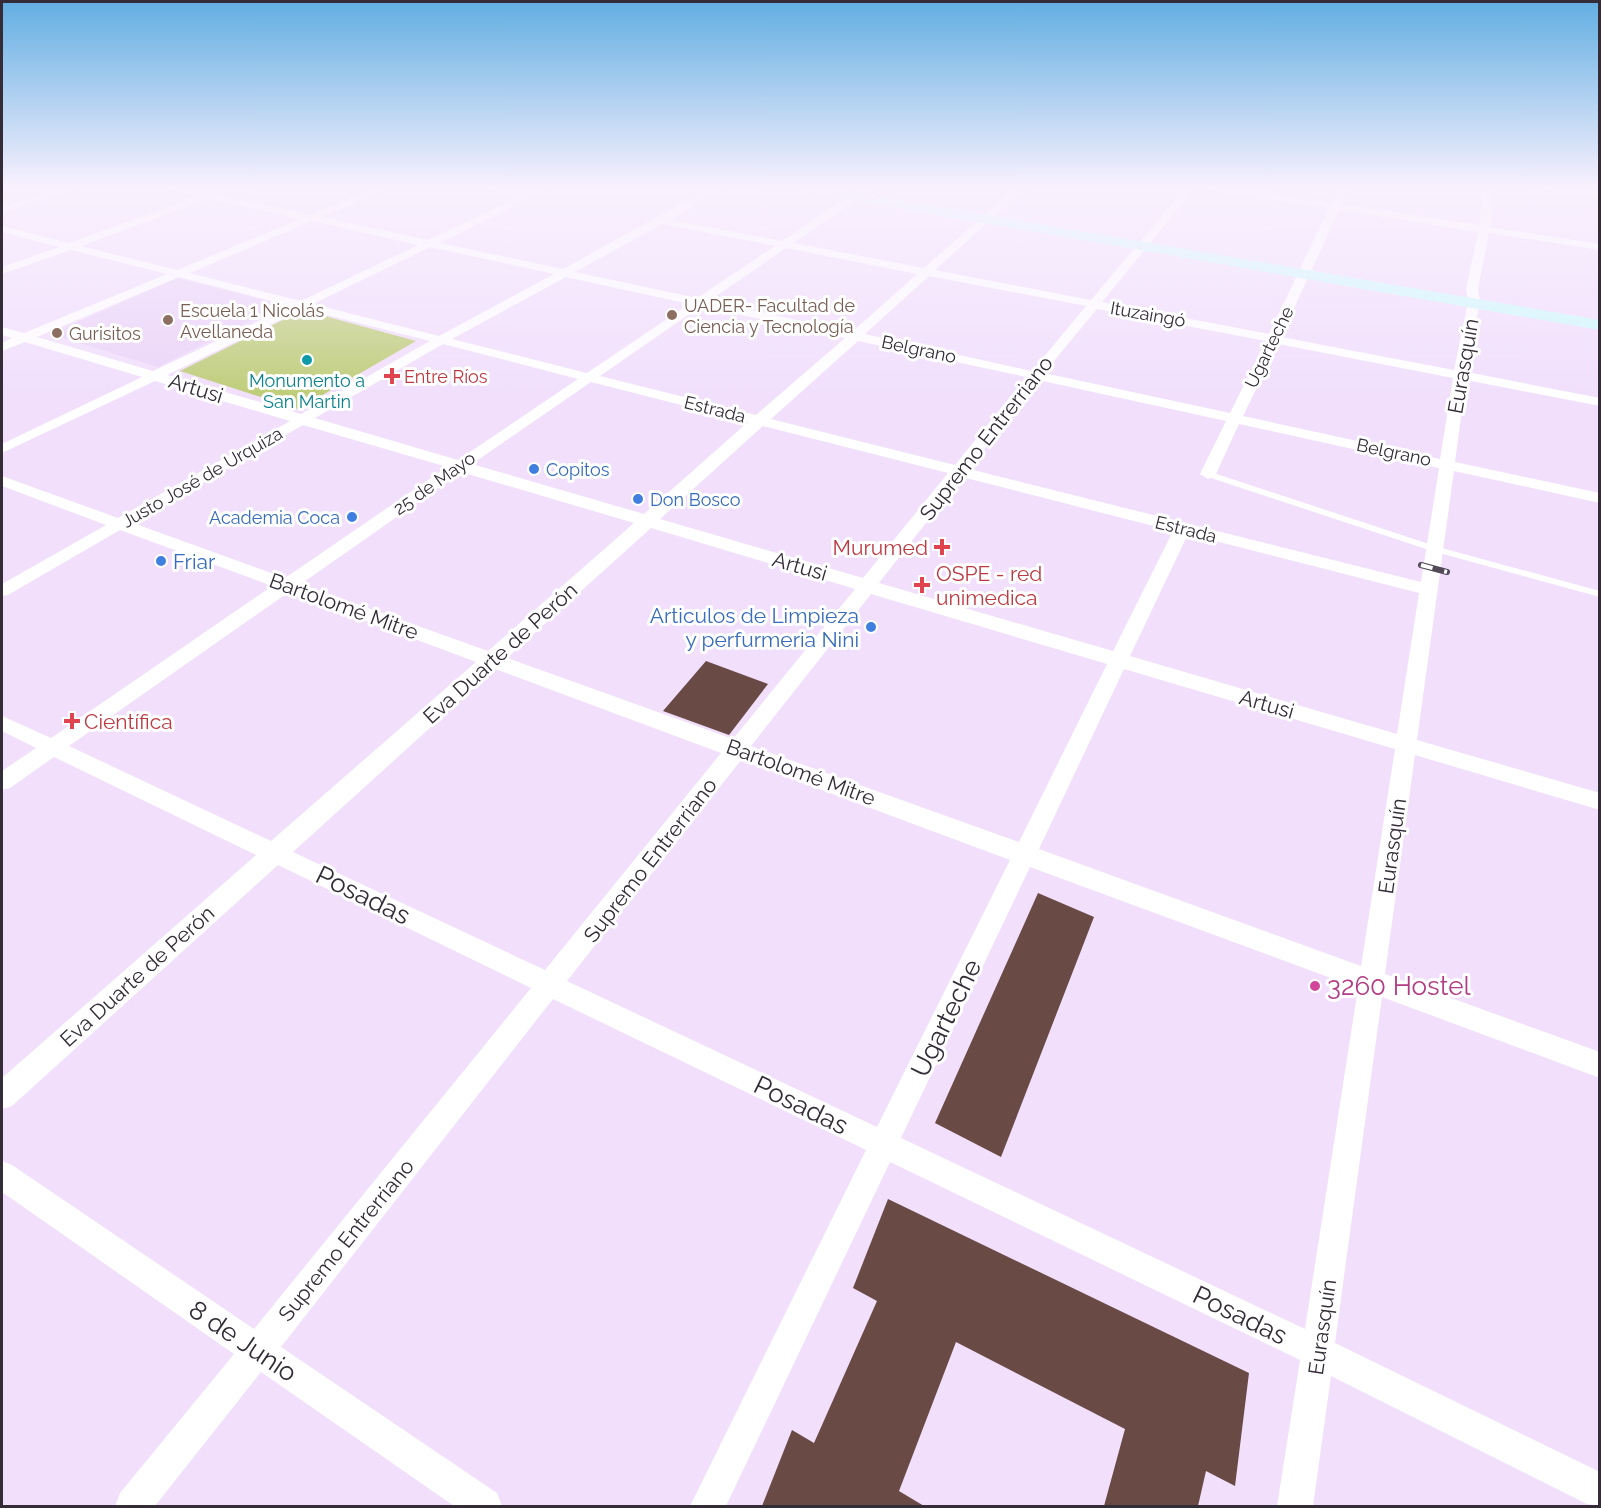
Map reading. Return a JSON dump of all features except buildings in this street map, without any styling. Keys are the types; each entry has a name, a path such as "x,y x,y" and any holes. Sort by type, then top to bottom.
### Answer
{"main road":[{"path":"1247,257 1473,296 1599,310"},
{"path":"1473,296 1599,325"}],"street":[{"path":"2,271 39,257"},
{"name":"Estrada","path":"115,257 1429,590"},
{"path":"2,347 216,257"},
{"path":"2,449 402,257"},
{"name":"Belgrano","path":"492,257 1599,498"},
{"name":"Justo José de Urquiza","path":"2,591 441,340 593,257"},
{"name":"25 de Mayo","path":"2,782 459,466 768,257"},
{"name":"Ituzaingó","path":"844,257 1273,337 1599,402"},
{"name":"Eva Duarte de Perón","path":"2,1096 943,257"},
{"name":"Supremo Entrerriano","path":"133,1506 551,985 1036,374 1132,257"},
{"name":"Ugarteche","path":"1208,474 1313,257"},
{"name":"Eurasquín","path":"1295,1506 1460,374 1479,257"},
{"name":"Artusi","path":"2,331 1599,802"},
{"name":"Bartolomé Mitre","path":"2,481 1372,980 1599,1065"},
{"name":"Ugarteche","path":"708,1506 1183,528"},
{"name":"Posadas","path":"2,723 1318,1352 1599,1491"},
{"name":"8 de Junio","path":"2,1175 484,1506"}],"lane":[{"path":"1208,474 1435,549 1599,594"}],"shaded area":[{"name":"Escuela 1 Nicolás Avellaneda","path":"178,278 282,305 158,367 50,334"}],"green space":[{"path":"303,310 416,341 298,409 180,371"}],"railway":[{"path":"1421,565 1447,572"}],"place":[{"name":"UADER- Facultad de Ciencia y Tecnología","path":"672,315"},
{"name":"Escuela 1 Nicolás Avellaneda","path":"168,320"},
{"name":"Gurisitos","path":"57,333"},
{"name":"Monumento a San Martin","path":"307,360"},
{"name":"Entre Ríos","path":"392,376"},
{"name":"Copitos","path":"534,469"},
{"name":"Don Bosco","path":"638,499"},
{"name":"Academia Coca","path":"352,517"},
{"name":"Murumed","path":"942,547"},
{"name":"Friar","path":"161,561"},
{"name":"OSPE - red unimedica","path":"922,585"},
{"name":"Articulos de Limpieza y perfurmeria Nini","path":"871,627"},
{"name":"Científica","path":"72,721"},
{"name":"3260 Hostel","path":"1315,986"}]}
